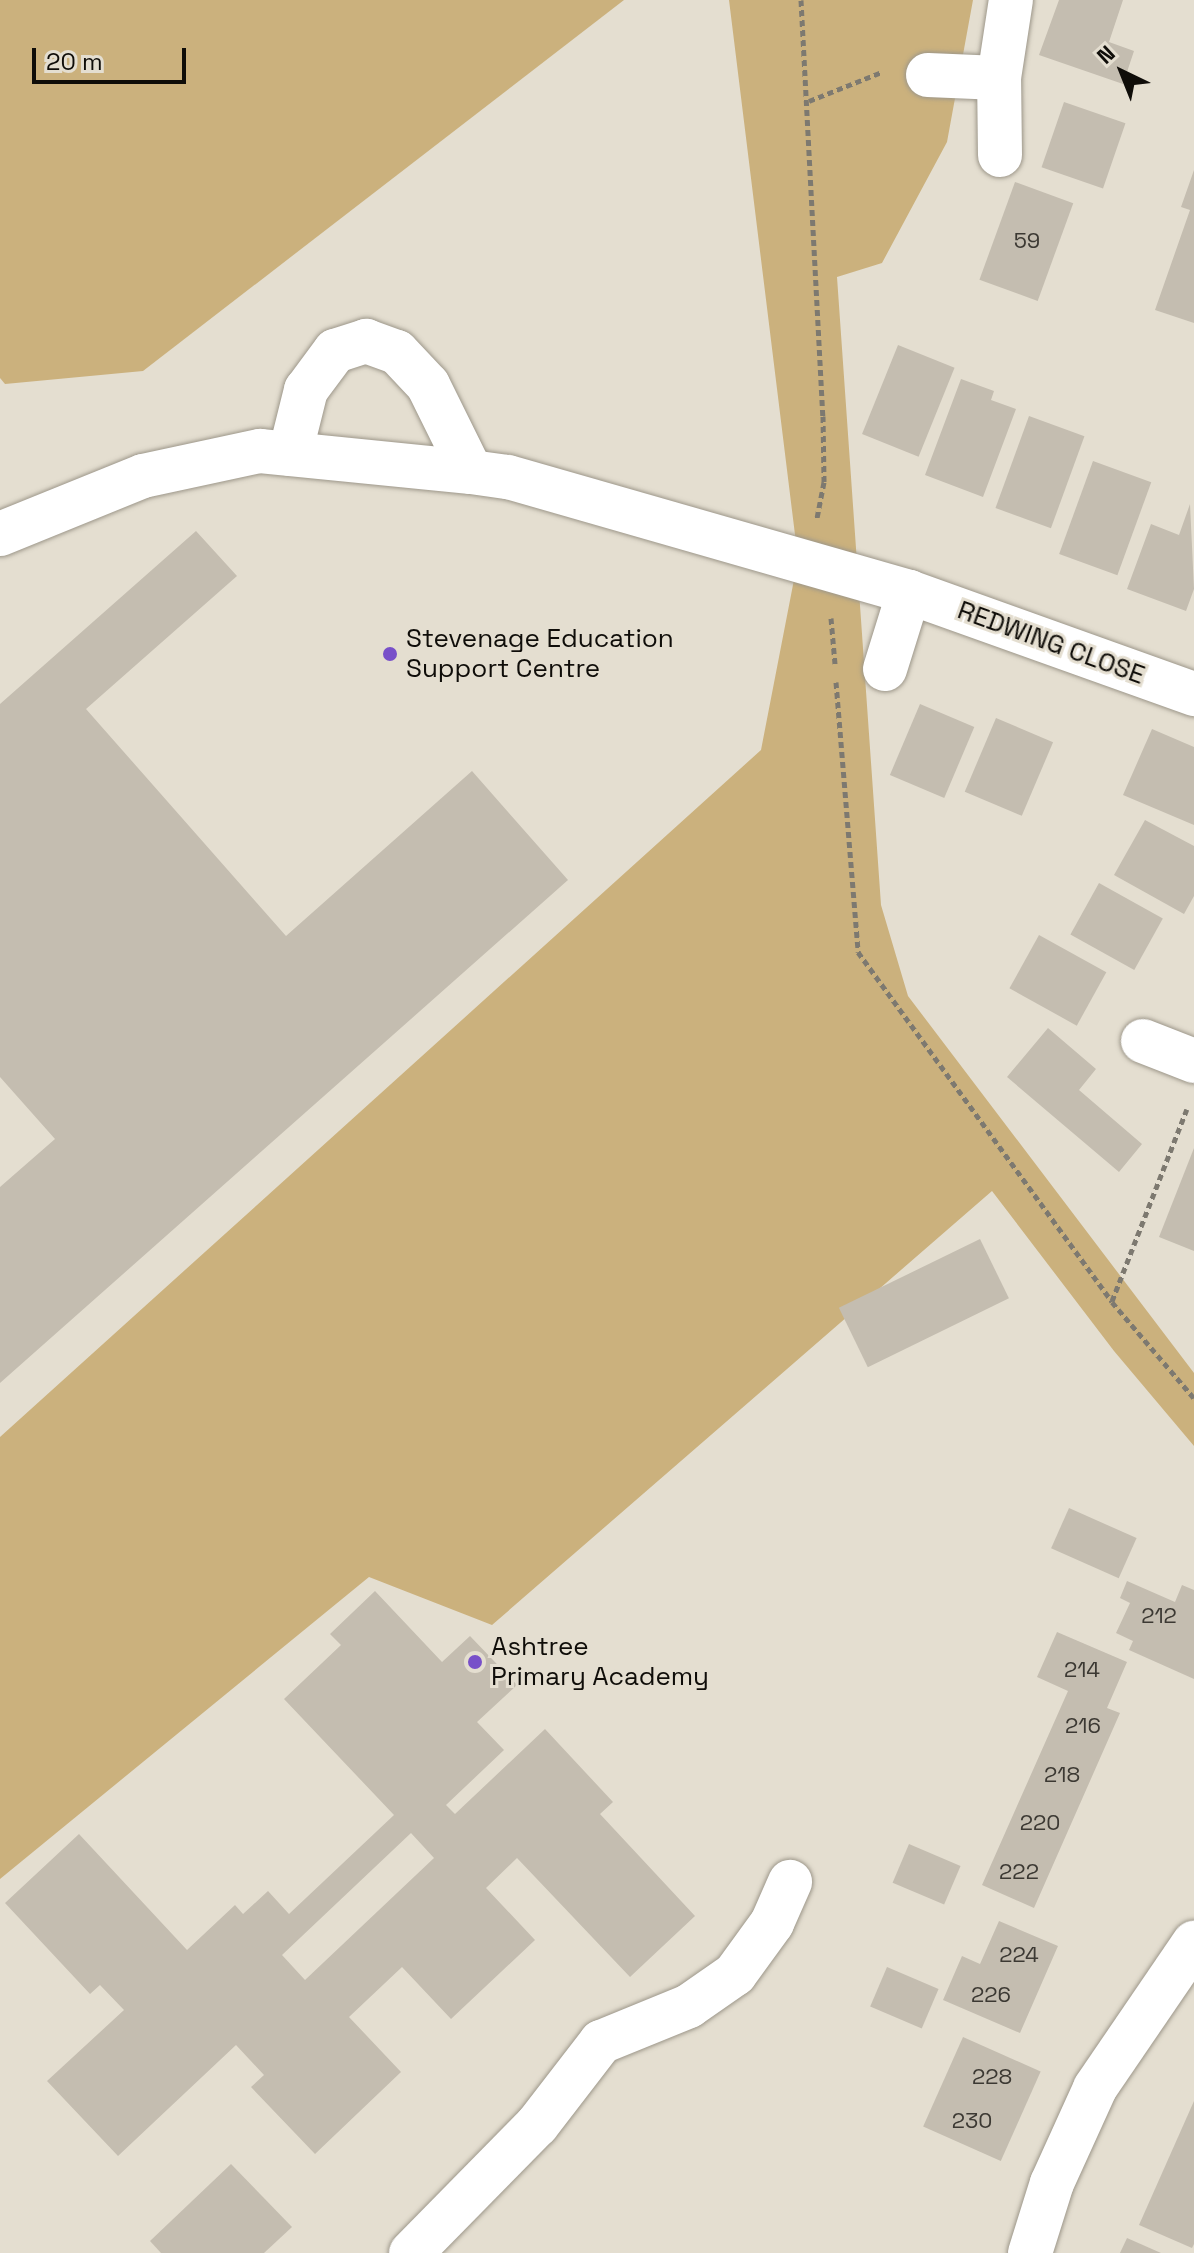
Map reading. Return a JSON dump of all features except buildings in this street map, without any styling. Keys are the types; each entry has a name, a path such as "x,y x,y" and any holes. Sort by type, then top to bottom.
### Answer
{"street":[{"path":"1000,155 999,78 1011,0"},
{"path":"928,75 999,78"},
{"path":"290,454 306,390 335,351 366,341 397,352 428,385 471,472"},
{"name":"REDWING CLOSE","path":"0,534 143,476 260,451 471,472 508,477 909,592 1194,694"},
{"path":"885,669 909,592"},
{"path":"1143,1041 1194,1061"},
{"path":"411,2253 537,2125 601,2042 689,2006 735,1974 772,1923 790,1882"},
{"path":"1030,2253 1052,2183 1095,2088 1194,1943"}],"path":[{"path":"801,0 809,101 823,416 824,482 812,563 858,952 1112,1302 1194,1398"},
{"path":"809,101 907,65 928,75"},
{"path":"1112,1302 1189,1106"}],"shaded area":[{"path":"0,0 624,0 143,371 5,384 0,378"},
{"path":"729,0 973,0 947,142 882,263 837,277 881,905 908,996 1194,1373 1194,1446 1114,1351 992,1191 492,1625 369,1577 0,1879 0,1437 761,750 798,559"}],"place":[{"name":"Stevenage Education Support Centre","path":"390,654"},
{"name":"Ashtree Primary Academy","path":"475,1662"}]}
